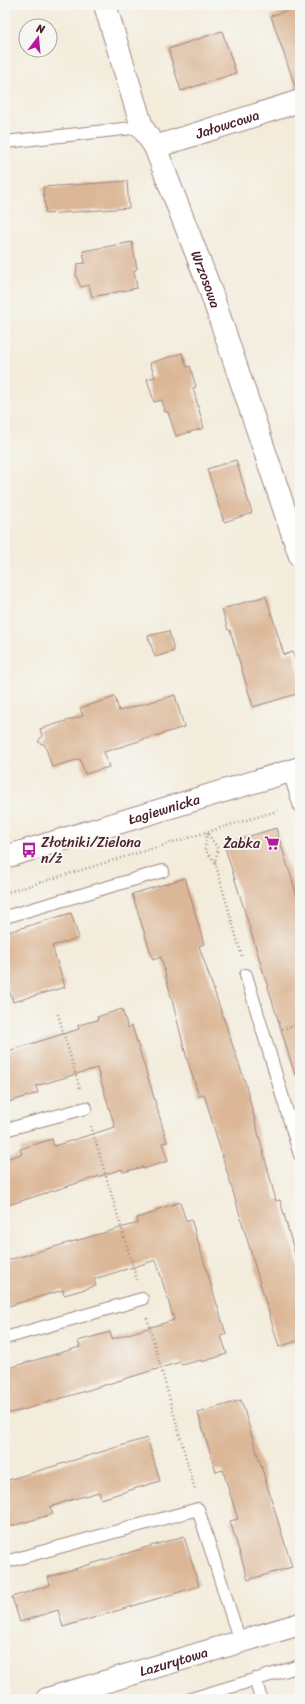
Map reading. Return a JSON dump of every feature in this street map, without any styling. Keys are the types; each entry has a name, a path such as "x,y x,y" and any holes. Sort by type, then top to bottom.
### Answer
{"street":[{"name":"Wrzosowa","path":"105,5 142,128 155,147 209,286 300,556"},
{"name":"Jałowcowa","path":"155,147 300,101"},
{"name":"Łagiewnicka","path":"5,857 295,770"},
{"name":"Lazurytowa","path":"47,1699 300,1624"}],"lane":[{"path":"5,142 142,128"},
{"path":"295,770 300,806"},
{"path":"5,917 163,871"},
{"path":"246,975 300,1155"},
{"path":"5,1130 86,1108"},
{"path":"5,1338 142,1299"},
{"path":"5,1562 198,1508 240,1642"},
{"path":"191,1699 300,1666"},
{"path":"255,1680 261,1699"}],"path":[{"path":"5,893 207,832 300,806"},
{"path":"207,832 218,849 215,862"},
{"path":"207,832 205,850 215,862 246,975"},
{"path":"58,1014 142,1299 194,1485 198,1508"}],"building":[{"path":"300,6 300,89 296,89 271,16"},
{"path":"222,31 236,73 181,91 168,49"},
{"path":"127,181 129,208 46,214 43,187"},
{"path":"132,242 137,269 134,270 137,288 92,297 89,285 81,287 76,276 77,264 85,263 83,251"},
{"path":"182,353 187,367 190,366 196,387 193,388 204,428 176,436 168,412 165,412 162,400 154,402 147,379 155,377 150,363"},
{"path":"236,460 252,513 224,522 207,469"},
{"path":"266,596 284,655 293,652 300,676 300,693 253,707 230,630 228,630 222,609"},
{"path":"169,631 174,651 155,657 148,636"},
{"path":"175,695 184,727 104,752 109,767 85,774 80,759 52,767 45,745 38,742 42,736 40,729 83,716 80,708 115,697 119,711"},
{"path":"276,828 300,906 300,1074 295,1075 224,844"},
{"path":"185,878 204,944 199,946 245,1082 276,1201 280,1200 300,1272 300,1340 279,1347 204,1094 199,1096 187,1059 161,957 153,960 132,894"},
{"path":"71,913 79,938 52,946 65,987 13,1002 5,977 5,933"},
{"path":"122,1009 128,1028 132,1026 150,1084 167,1142 162,1143 168,1161 143,1169 143,1167 123,1172 122,1169 5,1206 5,1159 22,1154 20,1149 52,1139 54,1146 115,1127 97,1068 36,1086 38,1093 5,1103 5,1052 79,1029 78,1025 98,1020 97,1017"},
{"path":"180,1202 186,1221 191,1219 226,1334 221,1336 227,1354 202,1362 201,1360 182,1365 180,1362 23,1410 5,1414 5,1369 80,1347 78,1341 110,1332 112,1339 174,1320 156,1260 94,1279 96,1286 64,1295 63,1290 5,1307 5,1261 138,1223 137,1218"},
{"path":"241,1400 292,1567 248,1580 230,1521 238,1519 223,1470 216,1472 198,1413"},
{"path":"147,1438 160,1481 101,1499 99,1492 74,1499 50,1507 53,1514 5,1528 5,1481"},
{"path":"184,1536 199,1586 63,1627 58,1610 20,1622 12,1597 50,1585 48,1577"}],"place":[{"name":"Żabka","path":"272,843"},
{"name":"Złotniki/Zielona n/ż","path":"29,850"}]}
